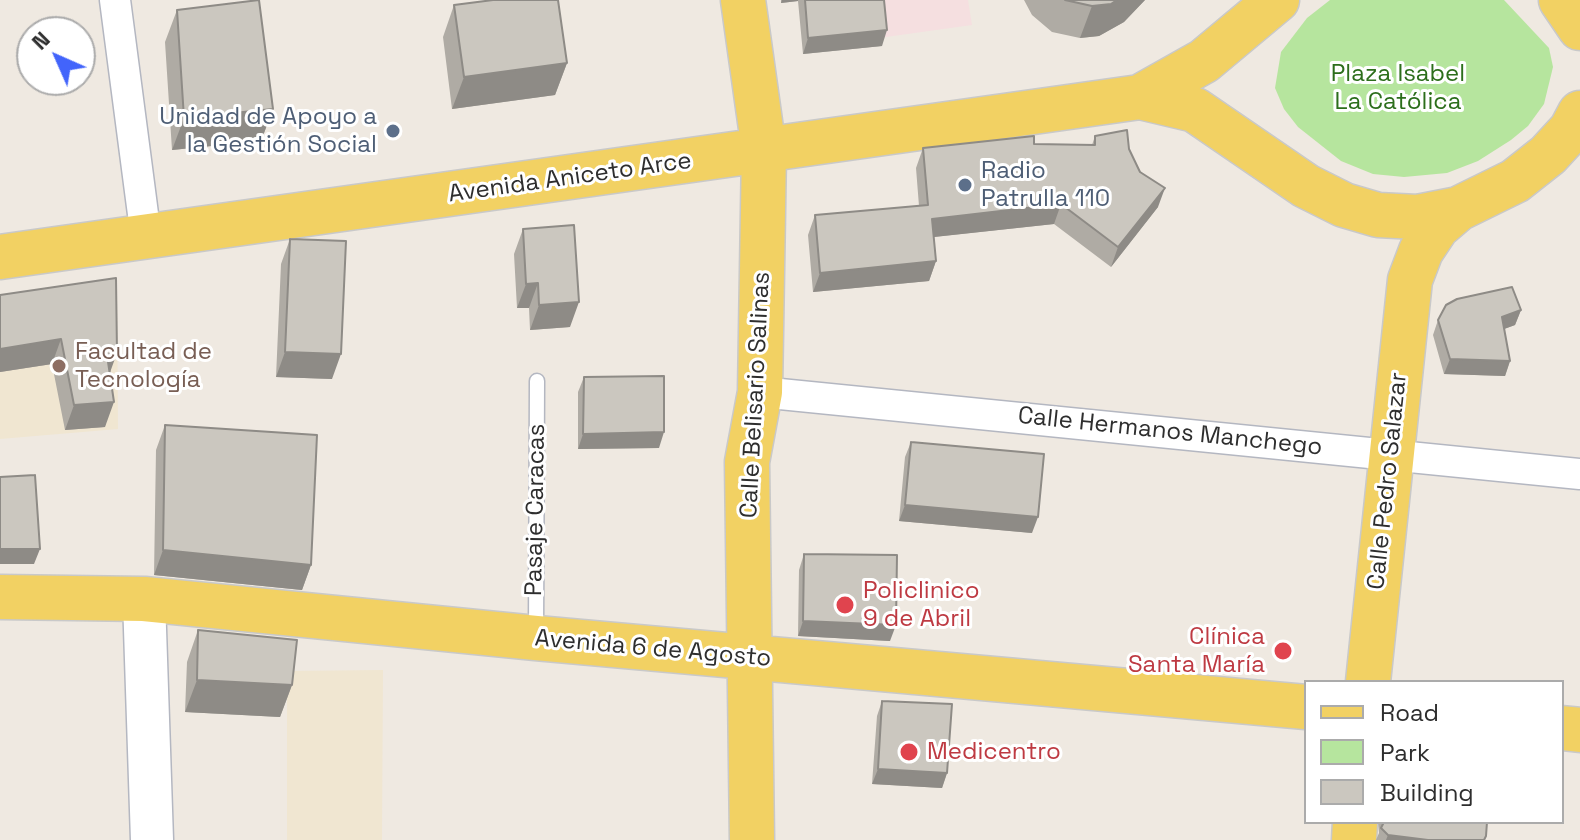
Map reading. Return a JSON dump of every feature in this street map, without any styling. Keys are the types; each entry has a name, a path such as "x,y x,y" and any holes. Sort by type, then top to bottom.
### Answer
{"main road":[{"name":"Calle Belisario Salinas","path":"743,0 764,150 760,392 747,462 752,658 752,840"},
{"name":"Avenida Aniceto Arce","path":"1140,97 1204,61 1277,0"},
{"path":"1561,0 1580,28"},
{"name":"Avenida Aniceto Arce","path":"0,257 1140,97 1195,110 1306,186 1344,205 1378,215 1417,217 1458,209 1515,181 1548,155 1571,130 1580,113"},
{"path":"1344,205 1387,242 1410,280"},
{"name":"Calle Pedro Salazar","path":"1368,680 1410,280 1421,251 1437,227 1458,209"},
{"path":"760,392 765,463"},
{"name":"Avenida 6 de Agosto","path":"0,597 144,599 536,638 1304,707"}],"street":[{"path":"115,0 146,237"},
{"name":"Calle Hermanos Manchego","path":"760,392 1580,474"},
{"path":"144,599 152,840"}],"lane":[{"name":"Pasaje Caracas","path":"536,638 537,381"}],"shaded area":[{"path":"873,0 968,0 972,25 879,38"},
{"name":"Facultad de Tecnología","path":"117,287 118,429 0,439 0,303"},
{"path":"383,670 382,840 287,840 287,671"}],"green space":[{"name":"Plaza Isabel La Católica","path":"1330,0 1504,0 1549,48 1553,67 1544,104 1528,126 1511,140 1478,161 1447,173 1404,177 1373,174 1341,161 1298,127 1284,109 1275,88 1281,52 1307,18"}],"building":[{"path":"259,0 273,109 184,118 177,10"},
{"path":"493,0 558,0 567,63 464,77 454,5"},
{"path":"805,0 884,0 887,30 808,38"},
{"path":"1065,0 1117,0 1111,4 1092,6"},
{"path":"1127,130 1129,149 1140,172 1165,188 1118,247 1061,204 932,219 936,261 820,273 815,215 928,205 923,148 1034,136 1034,144 1095,145 1095,136"},
{"path":"574,225 579,302 539,305 538,283 526,284 523,229"},
{"path":"290,239 346,241 341,354 285,352"},
{"path":"116,278 117,353 107,355 114,402 74,405 61,339 0,349 0,295"},
{"path":"1512,287 1521,310 1502,317 1510,361 1450,359 1438,320 1446,305 1457,299"},
{"path":"664,376 664,432 583,434 584,377"},
{"path":"165,425 317,435 311,565 163,550"},
{"path":"911,442 1044,454 1038,517 905,505"},
{"path":"35,475 40,549 0,549 0,477"},
{"name":"Policlinico 9 de Abril","path":"804,554 897,555 896,625 803,621"},
{"path":"198,630 297,640 292,685 197,680"},
{"name":"Medicentro","path":"882,701 952,704 947,773 878,769"},
{"path":"1383,824 1487,824 1484,840 1428,840 1388,835 1381,828"}],"place":[{"name":"Unidad de Apoyo a la Gestión Social","path":"393,131"},
{"name":"Radio Patrulla 110","path":"965,185"},
{"name":"Facultad de Tecnología","path":"59,366"},
{"name":"Policlinico 9 de Abril","path":"845,605"},
{"name":"Clínica Santa María","path":"1283,651"},
{"name":"Medicentro","path":"909,752"}]}
